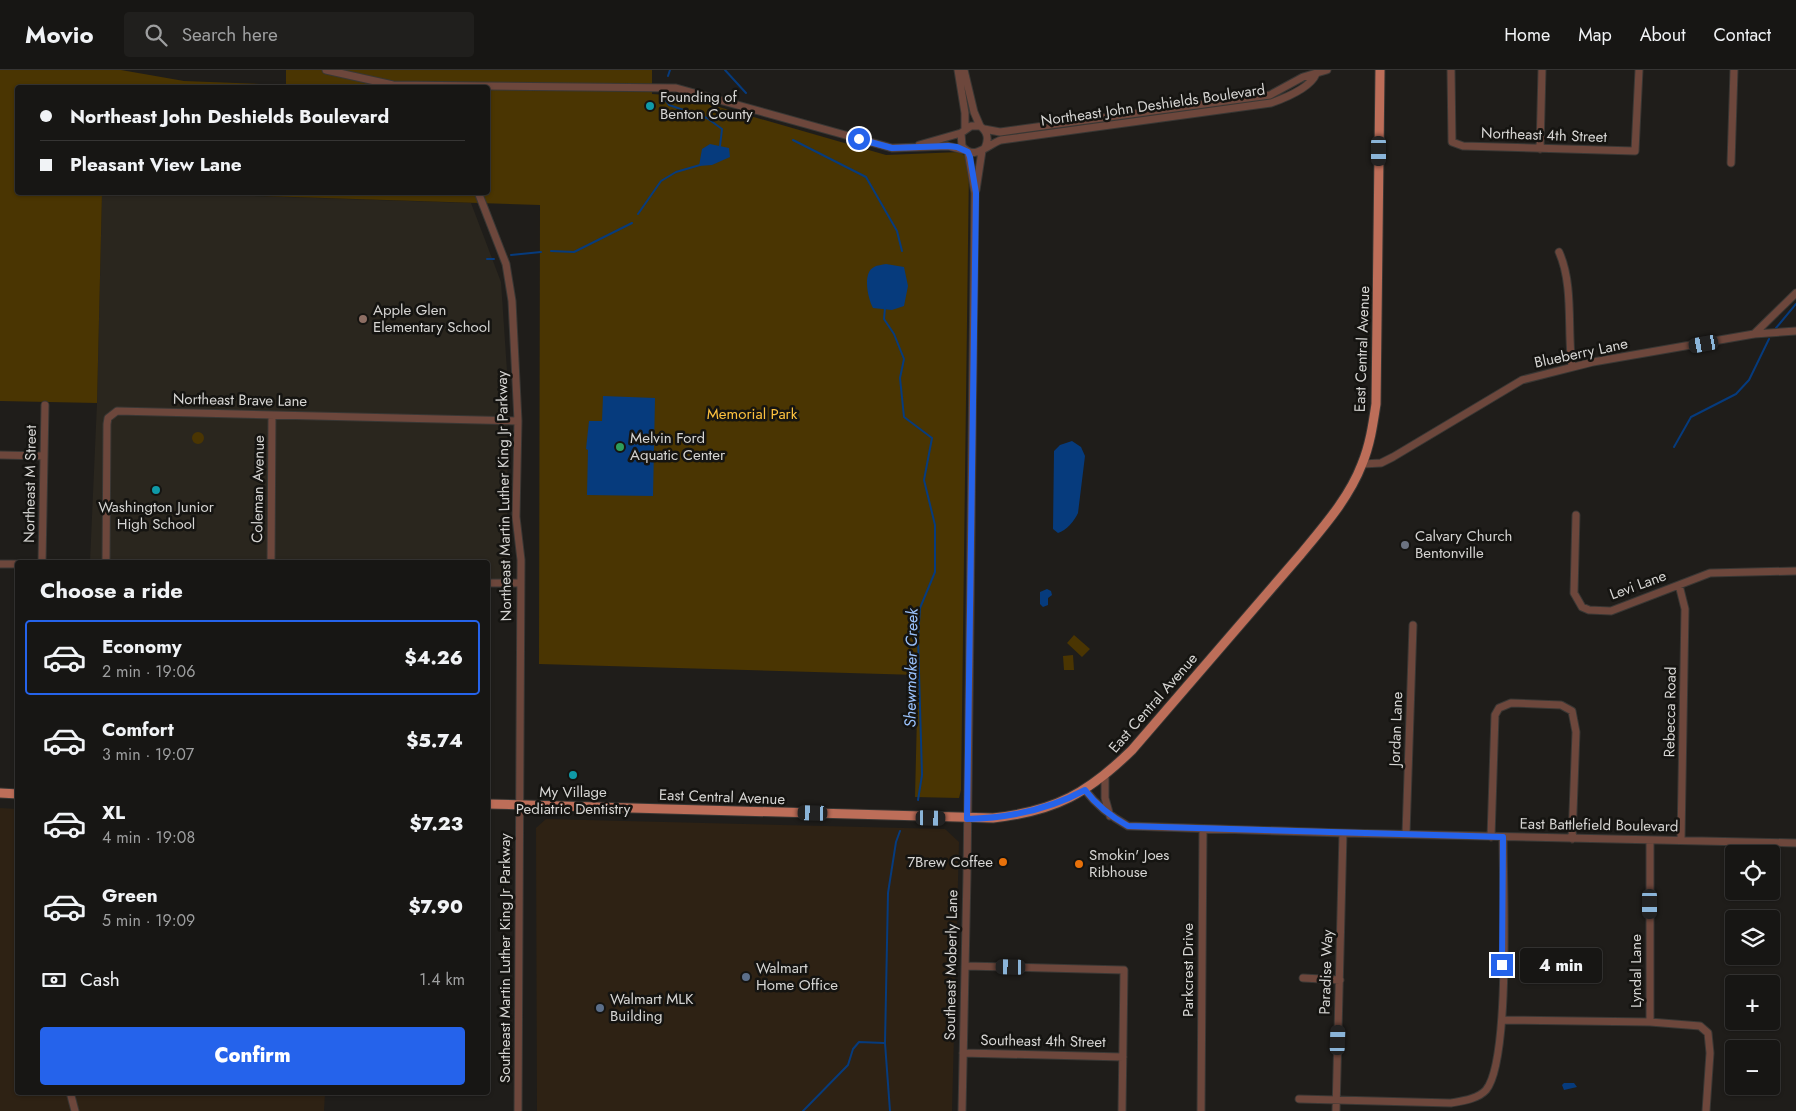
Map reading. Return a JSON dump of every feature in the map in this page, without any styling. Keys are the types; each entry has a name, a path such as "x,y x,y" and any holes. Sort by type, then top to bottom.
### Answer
{"main road":[{"name":"East Central Avenue","path":"490,804 967,819 1026,813 1052,805 1085,790 1105,776 1132,750 1301,554 1328,521 1352,484 1362,464 1370,440 1376,404 1380,70"},
{"path":"0,793 15,794"}],"street":[{"path":"326,70 393,85"},
{"path":"958,70 966,113 960,142 966,151 976,193"},
{"path":"964,70 974,112 988,136 976,193"},
{"name":"Northeast John Deshields Boulevard","path":"982,128 1000,132 1262,96 1283,90 1303,77 1327,70"},
{"name":"Northeast 4th Street","path":"1451,70 1452,142 1463,146 1635,151 1639,70"},
{"path":"1540,149 1542,70"},
{"path":"1730,164 1734,70"},
{"name":"Northeast John Deshields Boulevard","path":"984,149 1001,140 1270,103 1282,99 1313,81 1316,74"},
{"path":"490,87 676,88 892,148 948,146 975,154 984,149"},
{"path":"914,147 963,131 971,126 982,128"},
{"name":"Southeast Moberly Lane","path":"962,1111 976,193"},
{"name":"Northeast Martin Luther King Jr Parkway","path":"479,195 506,264 512,302 518,421 516,518 521,560 519,806"},
{"path":"1560,252 1566,268 1568,343 1572,367"},
{"path":"1754,334 1796,293"},
{"name":"Blueberry Lane","path":"1362,464 1381,463 1393,458 1522,380 1572,367 1754,334 1796,331"},
{"name":"Northeast M Street","path":"42,560 45,405"},
{"name":"Northeast Brave Lane","path":"106,560 107,424 112,414 123,411 518,421"},
{"name":"Coleman Avenue","path":"271,560 272,415"},
{"path":"0,455 44,456"},
{"name":"Levi Lane","path":"1576,515 1574,593 1582,607 1596,611 1611,611 1700,576 1722,572 1796,571"},
{"path":"0,564 15,564"},
{"path":"490,583 520,584"},
{"name":"Rebecca Road","path":"1679,585 1686,609 1681,840"},
{"name":"Jordan Lane","path":"1406,834 1414,625"},
{"path":"1491,837 1495,715 1499,708 1511,703 1561,704 1572,712 1576,732 1572,839"},
{"path":"1105,776 1105,798 1110,816"},
{"name":"East Battlefield Boulevard","path":"1085,790 1094,803 1110,816 1128,826 1343,834 1650,841 1796,842"},
{"name":"Southeast Martin Luther King Jr Parkway","path":"518,1111 519,806"},
{"name":"Parkcrest Drive","path":"1201,1111 1202,829"},
{"name":"Paradise Way","path":"1336,1111 1343,834"},
{"path":"1299,1099 1451,1103 1469,1100 1485,1091 1495,1073 1502,1020 1503,837"},
{"name":"Lyndal Lane","path":"1650,841 1650,1022 1700,1026 1708,1033 1710,1053 1706,1111"},
{"path":"965,966 1124,970 1122,1111"},
{"path":"1303,978 1340,980"},
{"path":"1502,1020 1650,1022"},
{"name":"Southeast 4th Street","path":"963,1053 1123,1057"},
{"path":"71,1095 75,1111"}],"shaded area":[{"path":"102,195 226,195 471,203 501,282 508,386 507,579 490,579 490,560 90,560 97,403"},
{"path":"0,808 15,809 15,1095 325,1095 324,1111 0,1111"},
{"name":"Walmart Home Office","path":"546,819 945,829 959,842 952,1111 537,1111 536,828"}],"green space":[{"name":"Memorial Park","path":"0,70 121,70 184,81 286,85 15,85 15,195 102,195 97,403 0,401"},
{"name":"Memorial Park","path":"286,70 652,70 652,94 681,96 886,155 960,152 966,157 969,166 961,790 959,798 915,797 918,675 539,664 540,205 228,195 490,195 490,85 286,85"},
{"path":"196,432 200,432 204,438 200,444 196,444 192,440 192,436"},
{"path":"1074,635 1090,649 1082,657 1067,643"},
{"path":"1073,655 1074,670 1064,670 1063,656"}],"water":[{"path":"710,144 729,148 730,157 712,165 699,166 702,149"},
{"path":"886,264 904,267 908,286 904,306 892,310 873,308 867,286 870,270 875,266"},
{"name":"Melvin Ford Aquatic Center","path":"603,396 655,398 653,496 587,495 588,450 586,449 589,421 602,421"},
{"path":"1072,441 1081,447 1085,456 1078,513 1070,525 1058,533 1053,529 1054,451 1060,445"},
{"path":"1047,589 1051,591 1052,595 1048,598 1048,605 1043,607 1040,604 1040,592"},
{"path":"1564,1083 1574,1083 1577,1087 1564,1090 1562,1085"}],"waterway":[{"path":"668,76 670,70"},
{"name":"Shewmaker Creek","path":"725,70 746,93"},
{"path":"666,101 669,105 707,118 722,129 720,146"},
{"name":"Shewmaker Creek","path":"793,140 866,177 897,231 902,251"},
{"path":"638,214 661,181 676,172 700,165"},
{"path":"551,251 574,252 632,223"},
{"path":"511,255 541,252"},
{"path":"487,259 494,259"},
{"path":"1776,328 1796,304"},
{"name":"Shewmaker Creek","path":"885,308 884,319 894,334 904,359 900,378 904,417 932,438 924,480 935,525 935,572 920,608 918,638 922,775 918,800"},
{"path":"1674,447 1691,417 1736,394 1749,380 1769,339"},
{"name":"Shewmaker Creek","path":"890,1111 885,1043 888,893 896,842 900,831"},
{"path":"803,1111 848,1065 853,1049 859,1042 884,1043"}],"place":[{"name":"Founding of Benton County","path":"650,106"},
{"name":"Apple Glen Elementary School","path":"363,319"},
{"name":"Melvin Ford Aquatic Center","path":"620,447"},
{"name":"Washington Junior High School","path":"156,490"},
{"name":"Calvary Church Bentonville","path":"1405,545"},
{"name":"My Village Pediatric Dentistry","path":"573,775"},
{"name":"7Brew Coffee","path":"1003,862"},
{"name":"Smokin' Joes Ribhouse","path":"1079,864"},
{"name":"Walmart Home Office","path":"746,977"},
{"name":"Walmart MLK Building","path":"600,1008"}],"route":[{"path":"859,139 892,148 948,146 964,150 968,152 970,157 976,193 967,819 993,818 1026,813 1052,805 1085,790 1094,803 1110,816 1128,826 1343,834 1503,837 1502,965"}]}
